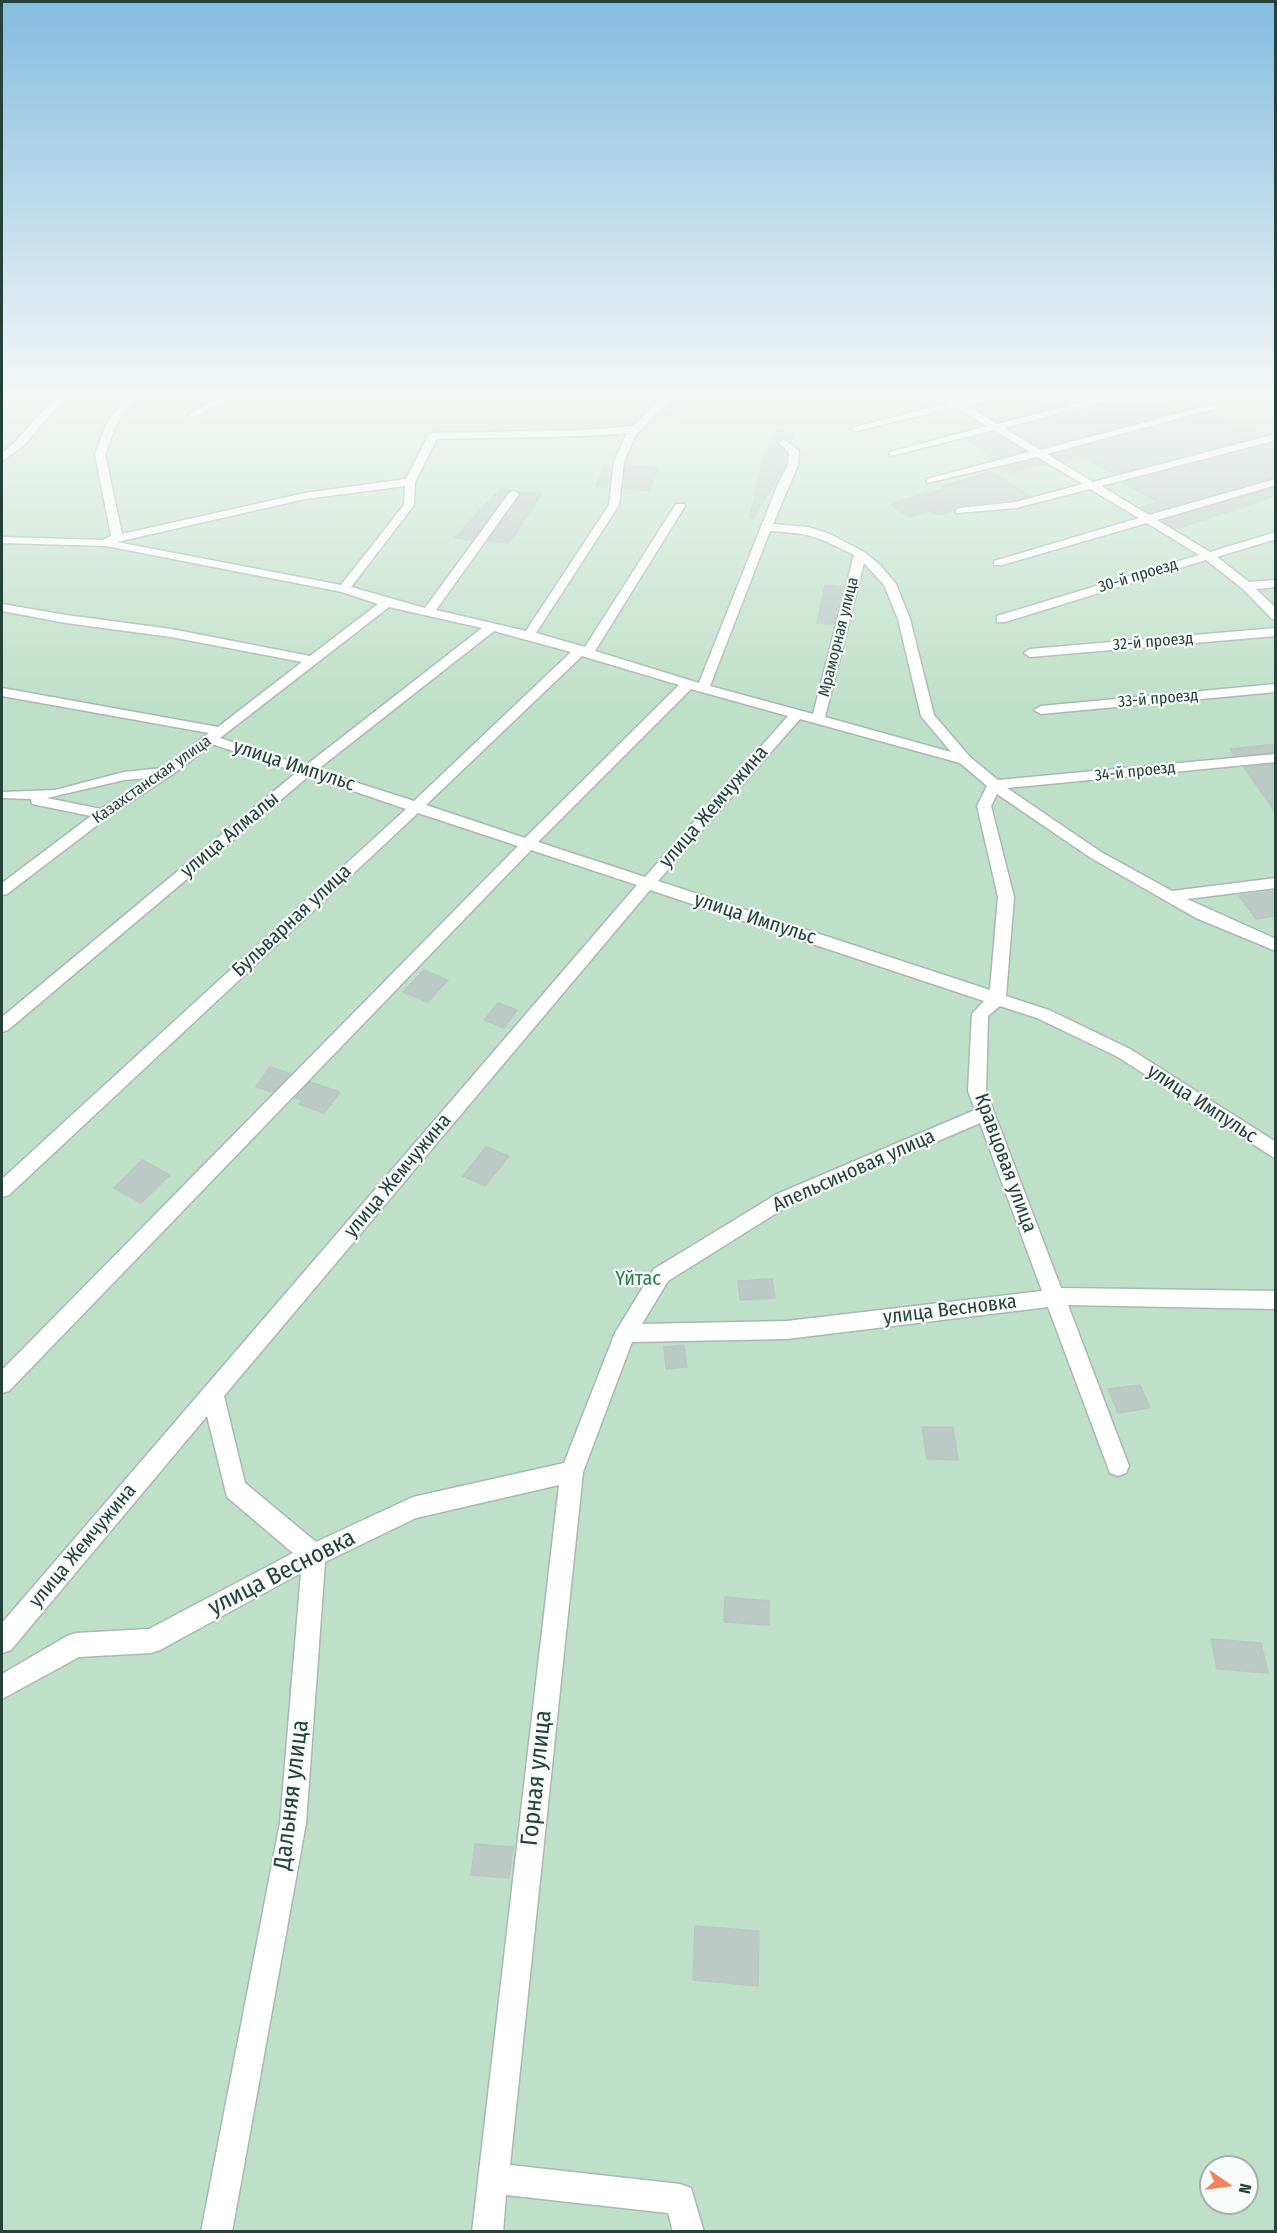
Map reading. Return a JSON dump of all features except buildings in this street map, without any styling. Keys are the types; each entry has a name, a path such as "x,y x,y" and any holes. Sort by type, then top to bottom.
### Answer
{"street":[{"path":"105,495 111,541"},
{"path":"111,541 311,495"},
{"path":"344,589 409,505 409,495"},
{"path":"429,611 513,495"},
{"path":"529,635 614,505 615,495"},
{"path":"2,1384 528,844 695,686 779,495"},
{"path":"960,511 1016,505 1052,495"},
{"path":"1108,495 1207,555 1247,586 1275,616"},
{"path":"998,563 1230,495"},
{"name":"Бульварная улица","path":"2,1190 584,651 680,506"},
{"path":"766,527 808,530 860,554 876,567 890,584 904,619 928,716 965,760 995,785 1096,855 1202,914 1275,946"},
{"name":"30-й проезд","path":"1001,619 1275,535"},
{"path":"2,540 111,541 344,589 387,603 529,635 695,686 965,760"},
{"name":"Мраморная улица","path":"818,719 860,554"},
{"path":"1247,586 1275,583"},
{"name":"Казахстанская улица","path":"2,890 103,814 168,771 387,603"},
{"path":"2,607 66,619 171,633 312,660"},
{"name":"улица Алмалы","path":"2,1026 308,770 491,627"},
{"name":"32-й проезд","path":"1030,652 1275,632"},
{"name":"33-й проезд","path":"1041,710 1275,688"},
{"name":"улица Импульс","path":"2,692 215,735 308,770 1043,1014 1124,1053 1275,1152"},
{"name":"улица Жемчужина","path":"2,1641 647,884 797,714"},
{"name":"34-й проезд","path":"995,785 1275,758"},
{"path":"5,794 55,794 124,776 168,771"},
{"path":"995,785 984,806 1006,897 997,999"},
{"path":"5,794 103,814"},
{"path":"1170,896 1275,883"},
{"name":"Кравцовая улица","path":"997,999 980,1014 977,1091 1118,1466"},
{"name":"Апельсиновая улица","path":"625,1333 661,1275 784,1199 986,1113"},
{"name":"улица Весновка","path":"625,1333 788,1330 1070,1296 1275,1300"},
{"name":"Горная улица","path":"486,2232 572,1472 625,1333"},
{"path":"213,1393 235,1489 314,1556"},
{"name":"улица Весновка","path":"2,1687 76,1645 151,1641 314,1556 413,1508 572,1472"},
{"name":"Дальняя улица","path":"216,2232 293,1823 314,1556"},
{"path":"493,2178 680,2199 689,2232"}],"green space":[{"name":"Үйтас","path":"2,495 1275,495 1275,2231 2,2232"}]}
